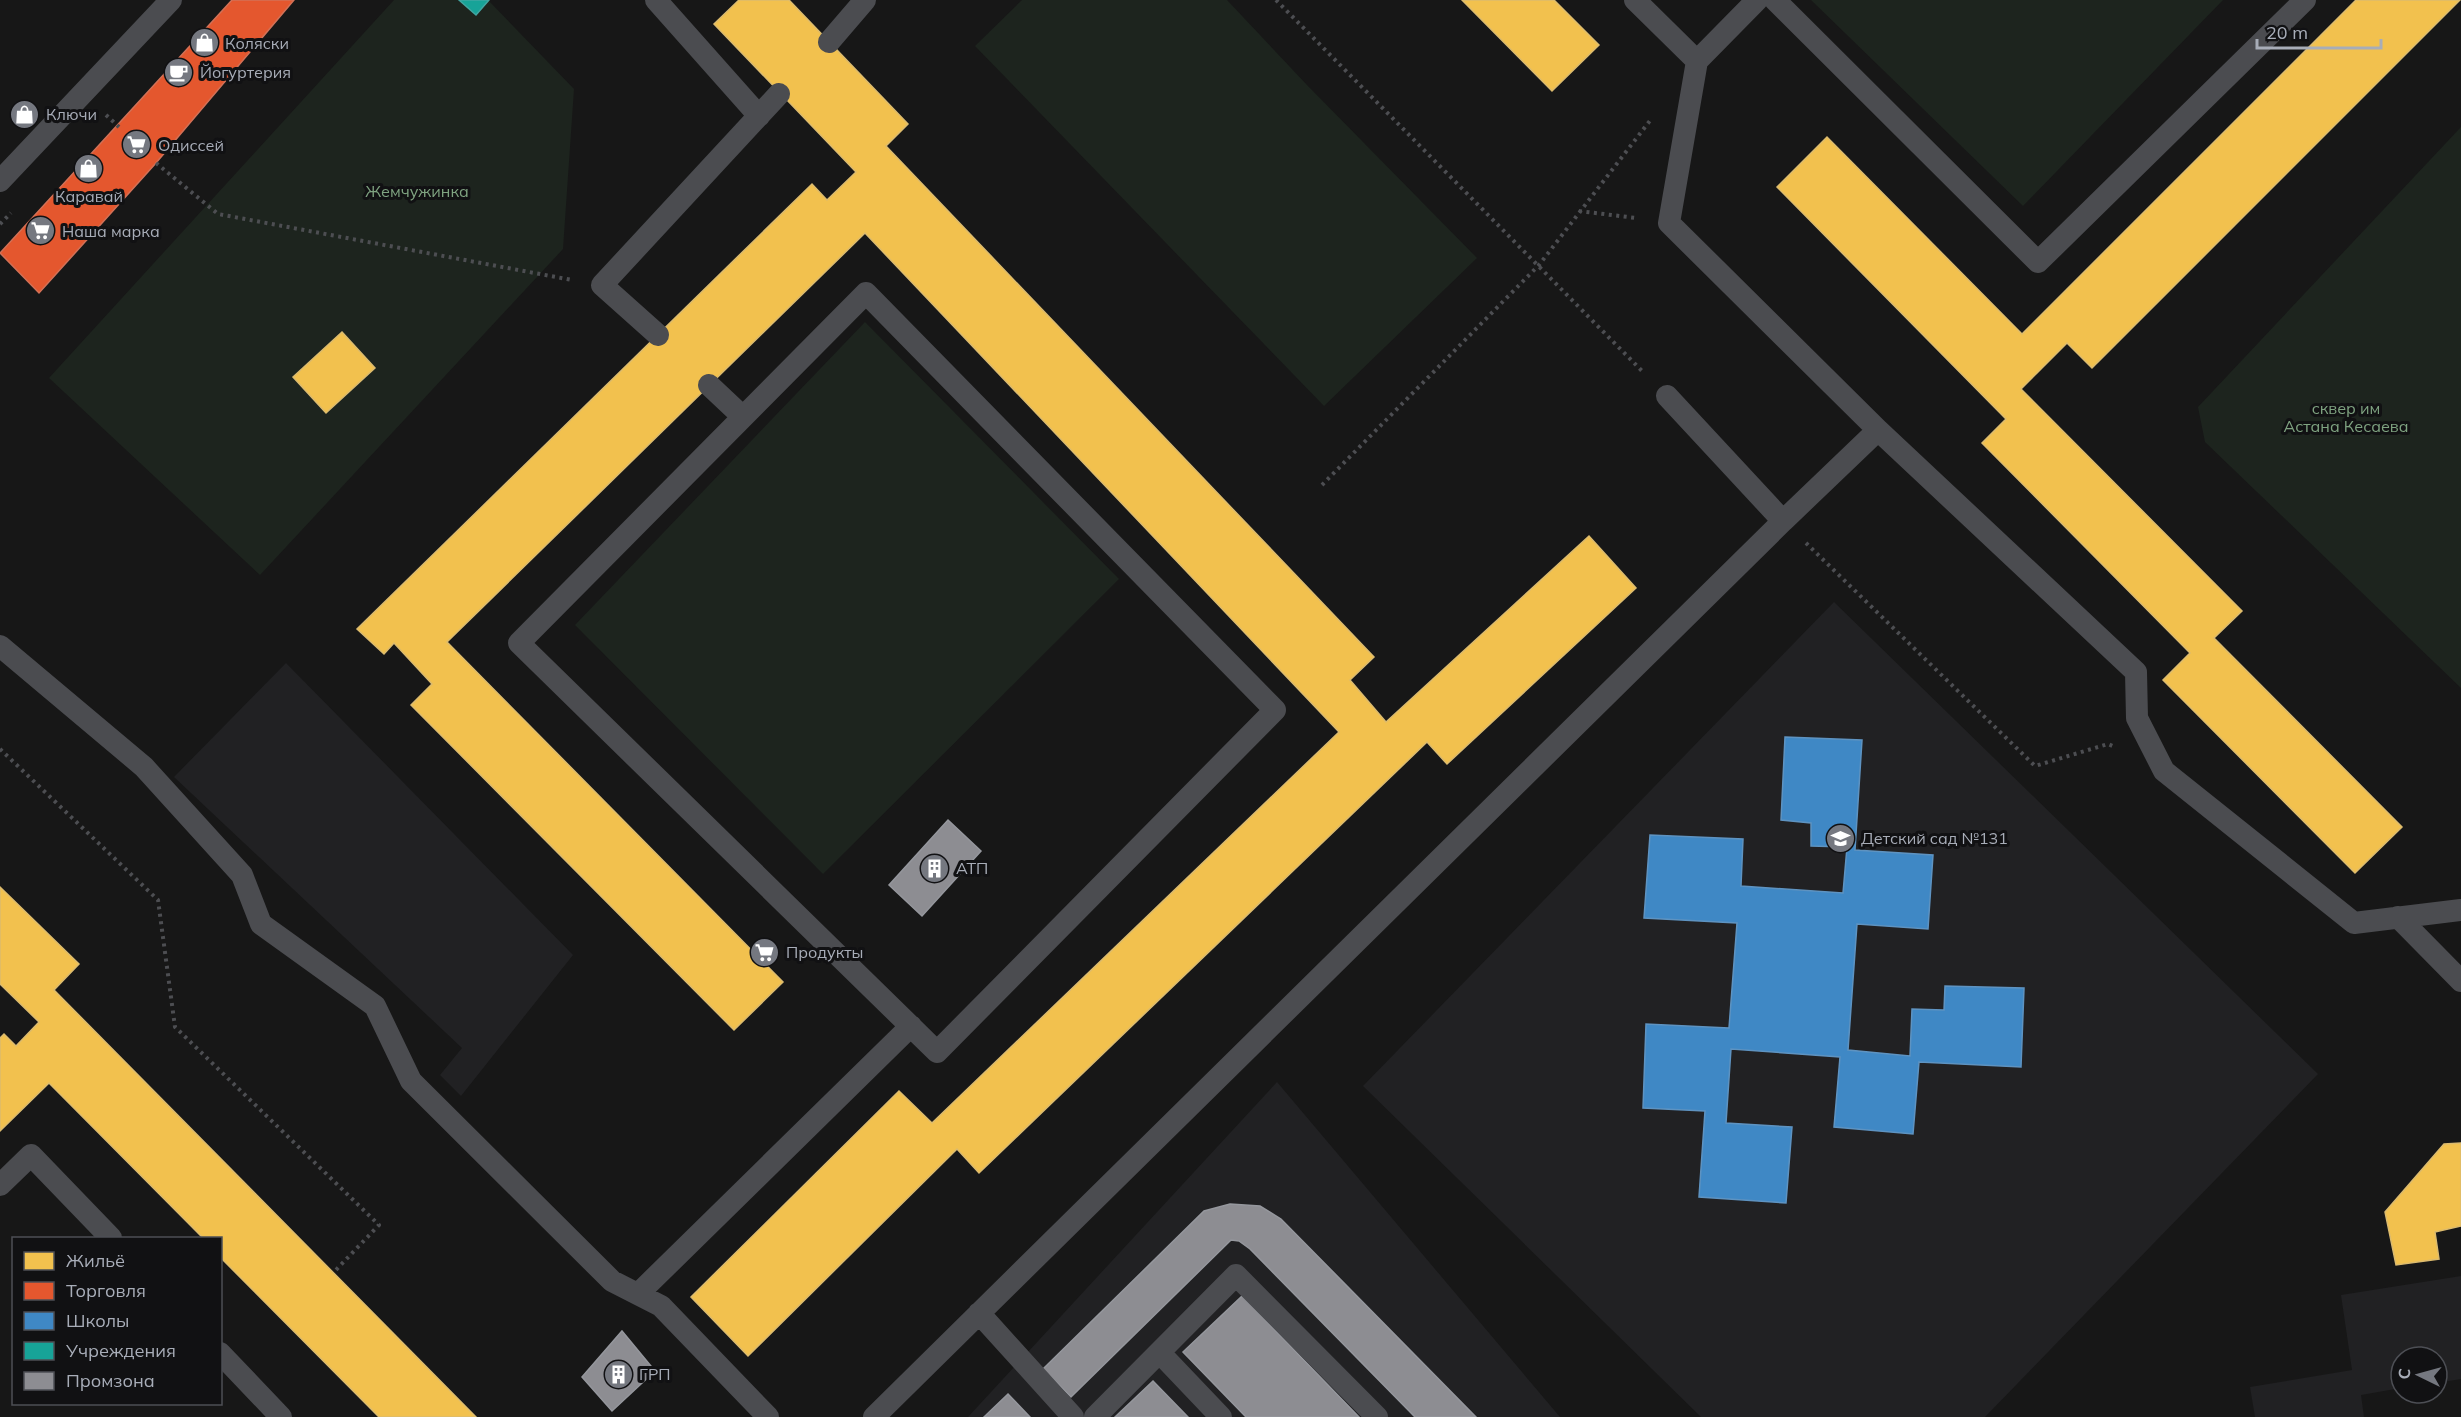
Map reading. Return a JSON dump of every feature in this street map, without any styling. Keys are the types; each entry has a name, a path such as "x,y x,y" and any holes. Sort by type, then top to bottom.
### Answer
{"lane":[{"path":"0,180 171,0"},
{"path":"656,0 759,116"},
{"path":"829,42 865,0"},
{"path":"1635,0 1697,61"},
{"path":"1757,0 1697,61 1669,223 1878,430 2136,672 2137,718 2164,771 2354,923 2461,910"},
{"path":"1775,0 2038,262 2305,0"},
{"path":"658,335 602,285 779,94"},
{"path":"866,293 1275,710 937,1052 910,1026 519,643 866,293"},
{"path":"709,385 743,417"},
{"path":"1667,396 1783,521"},
{"path":"874,1417 1878,430"},
{"path":"0,646 144,767 242,875 261,924 375,1006 411,1081 612,1281 661,1306 768,1417"},
{"path":"2398,917 2461,981"},
{"path":"638,1294 910,1026"},
{"path":"0,1185 31,1155 109,1237"},
{"path":"1095,1417 1236,1275 1377,1417"},
{"path":"979,1313 1073,1417"},
{"path":"1160,1353 1221,1417"},
{"path":"222,1355 281,1417"}],"path":[{"path":"1276,0 1667,396"},
{"path":"104,113 118,126"},
{"path":"1322,485 1539,265 1653,117"},
{"path":"156,162 218,214 602,285"},
{"path":"1579,211 1669,223"},
{"path":"1783,521 2035,766 2108,744 2117,748"},
{"path":"0,749 158,900 175,1027 380,1225 333,1273"}],"shaded area":[{"name":"Детский сад №131","path":"1834,602 2318,1074 1985,1417 1701,1417 1363,1086"},
{"path":"286,663 573,955 461,1096 440,1075 462,1048 174,777"},
{"path":"1277,1082 1560,1417 968,1417"},
{"path":"2461,1276 2461,1379 2449,1381 2449,1345 2389,1345 2389,1390 2361,1395 2364,1417 2255,1417 2250,1387 2352,1370 2341,1295"}],"green space":[{"name":"Жемчужинка","path":"394,0 488,0 574,89 563,249 260,575 49,378"},
{"path":"1022,0 1227,0 1477,258 1324,406 975,46"},
{"path":"1811,0 2223,0 2023,206"},
{"name":"сквер им Астана Кесаева","path":"2461,127 2461,688 2205,442 2198,407"},
{"path":"865,322 1119,579 823,874 575,625"}],"building: Жильё":[{"path":"739,0 789,0 908,124 886,146 1374,657 1350,680 1386,722 1589,536 1636,588 1447,764 1427,742 979,1173 957,1149 748,1356 691,1297 899,1091 932,1123 1339,732 865,233 447,642 783,982 734,1030 411,705 432,684 394,643 384,654 357,629 812,184 827,200 856,172 714,24"},
{"path":"1462,0 1554,0 1599,45 1552,91"},
{"path":"2356,0 2460,0 2092,368 2067,343 2021,389 2242,611 2214,638 2402,827 2355,873 2163,680 2190,653 1982,443 2006,419 1777,187 1827,137 2022,334"},
{"path":"342,332 375,368 326,413 293,377"},
{"path":"0,887 79,964 54,990 476,1417 379,1417 222,1259 222,1237 202,1237 49,1083 0,1131 0,1038 4,1034 16,1046 39,1022 0,984"},
{"path":"2461,1143 2461,1226 2435,1232 2439,1259 2396,1265 2385,1212 2444,1144"}],"building: Торговля":[{"name":"Одиссей","path":"232,0 294,0 156,163 39,293 0,253"}],"building: Школы":[{"path":"1785,737 1862,740 1855,850 1933,855 1928,929 1857,924 1848,1050 1910,1056 1912,1009 1944,1010 1945,986 2024,988 2021,1067 1919,1062 1913,1134 1834,1127 1840,1057 1731,1049 1726,1123 1792,1127 1786,1203 1699,1197 1705,1111 1643,1108 1646,1024 1729,1028 1737,923 1644,918 1650,835 1743,839 1741,886 1843,893 1847,847 1811,846 1811,823 1781,820"}],"building: Учреждения":[{"path":"459,0 489,0 476,15"}],"building: Промзона":[{"name":"АТП","path":"948,820 981,851 922,916 889,885"},
{"path":"1230,1204 1260,1206 1281,1219 1476,1417 1415,1417 1250,1249 1239,1241 1231,1240 1071,1397 1043,1369 1204,1211"},
{"path":"1242,1296 1359,1417 1246,1417 1183,1352"},
{"name":"ГРП","path":"622,1331 655,1371 612,1411 582,1377"},
{"path":"1153,1381 1188,1417 1115,1417"},
{"path":"1008,1394 1030,1417 984,1417"}],"place":[{"name":"Коляски","path":"204,43"},
{"name":"Йогуртерия","path":"179,72"},
{"name":"Ключи","path":"25,114"},
{"name":"Одиссей","path":"137,145"},
{"name":"Каравай","path":"89,168"},
{"name":"Наша марка","path":"41,231"},
{"name":"Детский сад №131","path":"1840,838"},
{"name":"АТП","path":"935,868"},
{"name":"Продукты","path":"765,952"},
{"name":"ГРП","path":"618,1374"}]}
